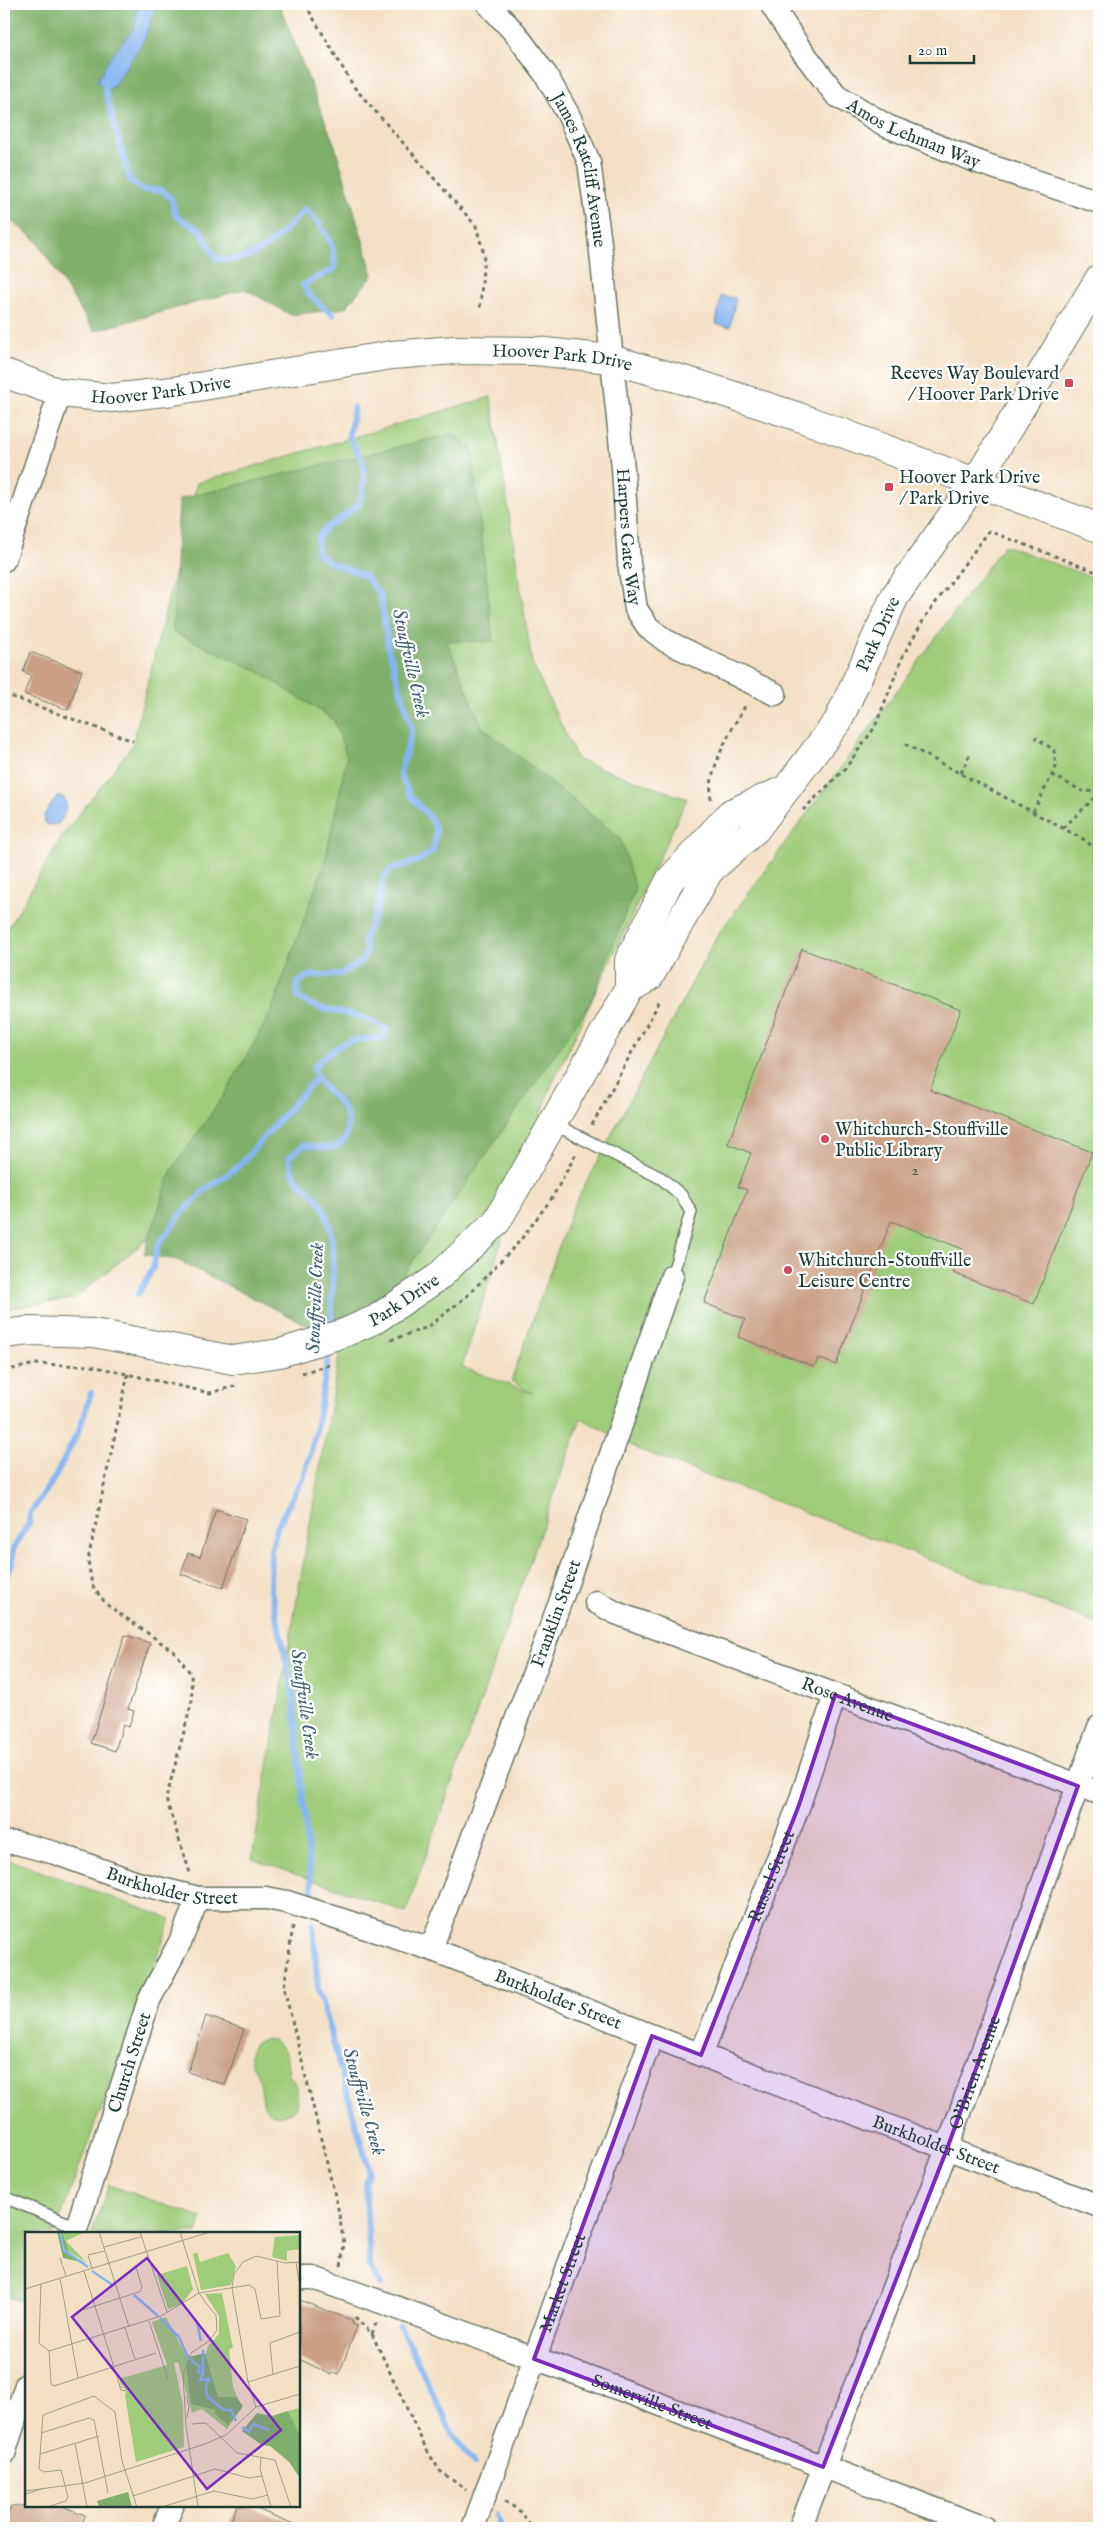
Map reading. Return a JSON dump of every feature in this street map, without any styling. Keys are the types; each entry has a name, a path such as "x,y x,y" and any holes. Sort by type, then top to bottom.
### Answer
{"street":[{"name":"James Ratcliff Avenue","path":"488,4 516,34 546,75 570,116 588,162 600,243 610,359"},
{"name":"Amos Lehman Way","path":"771,4 798,47 836,95 887,126 981,163 1099,202"},
{"name":"Park Drive","path":"4,1342 16,1333 94,1333 233,1360 288,1364 344,1333 381,1331 497,1221 629,989 649,977 710,872 756,829 838,721 895,596 975,482 1099,279"},
{"name":"Hoover Park Drive","path":"4,373 60,393 112,398 392,355 455,350 536,350 610,359 701,385 799,417 1099,528"},
{"name":"Harpers Gate Way","path":"610,359 636,609 648,627 666,641 766,689"},
{"path":"4,560 60,393"},
{"name":"Park Drive","path":"629,989 629,960 670,880 731,813 785,789"},
{"name":"Franklin Street","path":"431,1949 565,1589 672,1276"},
{"name":"Rose Avenue","path":"596,1602 616,1613 1099,1793"},
{"name":"Russel Street","path":"701,2055 799,1805 835,1695"},
{"name":"O'Brien Avenue","path":"800,2528 947,2148 1099,1727"},
{"name":"Burkholder Street","path":"4,1843 18,1843 55,1853 137,1883 198,1898 282,1906 431,1949 701,2055 1099,2206"},
{"name":"Church Street","path":"76,2230 149,2000 180,1942 198,1898"},
{"name":"Market Street","path":"473,2528 652,2036"},
{"name":"Somerville Street","path":"308,2279 339,2288 534,2359 985,2528"},
{"path":"4,2454 25,2388"},
{"path":"163,2528 172,2507"}],"lane":[{"path":"552,1123 661,1178 681,1195 691,1212 672,1276"},
{"path":"4,2197 76,2230"}],"path":[{"path":"305,4 354,87 476,226 484,254 480,310"},
{"path":"799,814 844,770 875,727 903,656 925,617 989,531 1099,573"},
{"path":"726,818 713,804 710,797 716,766 730,733 766,689"},
{"path":"4,694 133,741"},
{"path":"1033,812 1056,767 1054,750 1035,737"},
{"path":"905,744 1064,828 1085,840 1099,853"},
{"path":"961,773 971,752"},
{"path":"1052,775 1082,792 1099,793"},
{"path":"1064,828 1099,793"},
{"path":"381,1331 428,1327 467,1296 519,1242 552,1198 662,997"},
{"path":"288,1364 315,1371 341,1360"},
{"path":"4,1371 35,1364 92,1366 210,1393 243,1384"},
{"path":"128,1374 88,1560 92,1585 106,1604 176,1653 191,1674 192,1702 166,1798 198,1898"},
{"path":"282,1906 284,1988 338,2208 344,2244 339,2288 343,2305 372,2334 426,2449 440,2471 463,2489 498,2496 521,2512 532,2528"}],"highlighted area":[{"path":"835,1695 1078,1786 947,2149 823,2467 534,2359 652,2036 701,2055 799,1805"}],"green space":[{"path":"4,4 279,4 335,146 373,275 345,308 291,315 245,289 94,331 36,240 4,215"},
{"path":"491,397 532,663 578,760 687,799 549,1091 462,1367 534,1394 511,1381 573,1207 717,936 1004,545 1099,580 1099,1476 1091,1488 1099,1500 1099,1624 640,1450 581,1418 406,1912 252,1859 345,1321 174,1218 73,1299 4,1309 4,935 63,835 132,746 197,483"},
{"path":"452,434 472,448 493,641 447,641 482,727 620,838 635,889 590,1003 395,1287 319,1331 177,1260 144,1254 171,1171 227,1091 270,1014 325,861 347,757 334,720 256,670 173,632 179,499"},
{"path":"10,1860 171,1919 55,2232 25,2232 25,2304 4,2295 4,1861"},
{"path":"266,2039 274,2040 286,2052 289,2075 297,2086 297,2106 281,2115 272,2114 265,2106 259,2079 250,2057 254,2045"},
{"path":"109,2185 202,2218 197,2232 92,2232"}],"water":[{"path":"138,4 152,4 155,9 144,40 113,87 105,90 97,81 109,59 135,27"},
{"path":"721,296 736,298 730,327 716,324"},
{"path":"57,796 64,798 65,812 58,824 48,825 45,823 44,815"}],"building":[{"path":"30,652 82,671 68,710 24,694 31,675 23,672"},
{"path":"802,949 961,1010 930,1090 1092,1152 1034,1304 953,1273 963,1249 891,1221 836,1365 818,1358 815,1367 738,1337 745,1319 704,1303 747,1190 738,1187 751,1153 728,1144"},
{"path":"216,1509 246,1519 223,1588 181,1574 188,1553 200,1557"},
{"path":"125,1635 150,1643 128,1709 134,1711 129,1727 123,1725 115,1751 91,1743"},
{"path":"206,2016 244,2029 225,2085 188,2072"},
{"path":"300,2300 354,2321 352,2324 357,2326 339,2374 334,2372 332,2375 300,2359"},
{"path":"11,2506 65,2507 85,2515 81,2528 4,2528"},
{"path":"237,2507 252,2507 304,2528 228,2528"}],"waterway":[{"name":"Stouffville Creek","path":"105,90 130,180 143,190 161,190 171,198 176,216 200,230 216,258 230,260 242,258 266,247 287,229 305,209 323,229 331,244 335,261 334,269 303,285 309,295 333,315"},
{"name":"Stouffville Creek","path":"331,1331 333,1250 328,1219 318,1199 294,1175 289,1157 304,1145 330,1147 341,1144 347,1133 348,1121 345,1112 341,1104 322,1085 314,1067 338,1046 352,1041 383,1038 386,1030 366,1018 319,1008 308,1003 298,997 297,983 308,976 341,974 362,961 366,950 364,939 375,916 384,876 391,869 418,861 433,851 436,831 432,820 409,794 400,774 412,730 389,650 380,595 365,576 329,562 318,553 317,539 326,528 359,505 365,481 363,462 349,436 354,407"},
{"path":"138,1294 153,1268 158,1245 183,1212 206,1189 239,1166 316,1078"},
{"name":"Stouffville Creek","path":"312,1892 292,1687 270,1586 271,1550 278,1525 304,1476 315,1436 330,1346"},
{"path":"4,1582 13,1561 13,1549 29,1523 30,1514 55,1477 79,1430 91,1393"},
{"name":"Stouffville Creek","path":"313,1924 318,1988 369,2170 365,2182 370,2267 381,2285"},
{"name":"Stouffville Creek","path":"400,2326 453,2435 474,2464"},
{"name":"Stouffville Creek","path":"496,2516 501,2528"}],"place":[{"name":"Reeves Way Boulevard / Hoover Park Drive","path":"1069,383"},
{"name":"Hoover Park Drive / Park Drive","path":"889,487"},
{"name":"Whitchurch-Stouffville Public Library","path":"825,1139"},
{"name":"Whitchurch-Stouffville Leisure Centre","path":"788,1270"}]}
